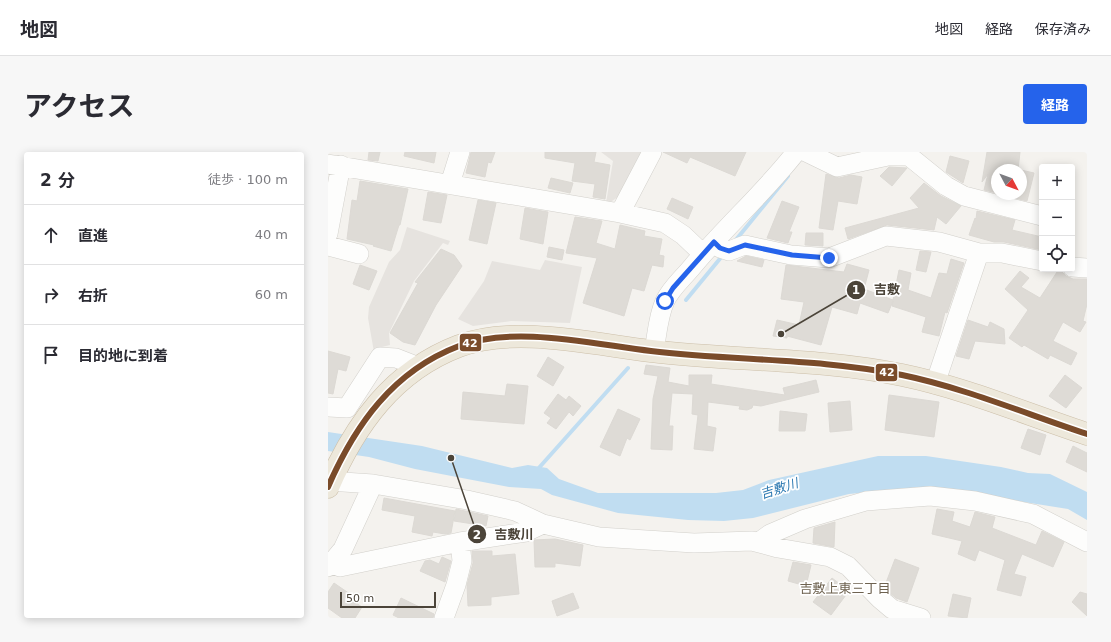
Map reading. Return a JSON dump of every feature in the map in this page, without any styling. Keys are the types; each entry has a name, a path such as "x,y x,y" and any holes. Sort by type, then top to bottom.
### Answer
{"highway":[{"path":"330,480 352,440 371,410 398,382 433,357 459,346 479,340 521,335 654,351 827,364 903,376 934,384 1087,434"}],"street":[{"path":"450,184 460,152"},
{"path":"620,213 652,152"},
{"path":"654,351 665,301 673,288 708,248 773,181 796,152"},
{"path":"806,152 837,167 888,156 909,156 946,186 964,196 1039,215"},
{"path":"328,234 335,165 620,213 665,224 682,235 708,248 720,248 729,251 745,245 792,255 829,258 844,254 874,239 886,236 939,242 979,252 1002,253 1039,260"},
{"path":"328,246 359,254"},
{"path":"934,384 979,252"},
{"path":"1075,267 1087,268"},
{"path":"328,407 347,408 380,357 396,358 419,367"},
{"path":"330,480 374,484 467,500 515,511 543,524 599,537 694,543 752,541 778,548 830,557 848,566 879,598 892,609 922,618"},
{"path":"374,484 343,549 330,565 340,567 460,542 526,532 543,524"},
{"path":"759,542 770,534 805,520 866,501 930,496 975,501 1032,514 1087,542"},
{"path":"444,618 462,561 460,542"}],"shaded area":[{"path":"601,152 643,152 618,197 606,203 613,161"},
{"path":"407,227 450,241 448,245 443,243 414,281 389,333 390,345 382,347 374,352 368,318 369,307 389,262 400,250"},
{"path":"545,260 582,267 570,323 511,321 473,326 458,319 484,281 492,261 540,270"}],"water":[{"path":"328,432 422,446 512,468 528,465 547,468 559,479 598,493 716,493 743,490 769,480 878,456 926,456 1001,467 1028,473 1050,474 1087,492 1087,520 1068,509 943,489 898,489 849,494 753,518 724,521 688,520 618,513 552,495 541,489 509,487 415,469 369,457 328,451"}],"building":[{"path":"369,152 380,152 378,161 368,160"},
{"path":"405,152 436,152 434,163 404,156"},
{"path":"471,152 495,152 491,163 488,162 485,177 466,173"},
{"path":"545,152 596,152 594,162 610,165 605,199 593,197 595,184 572,181 575,163 545,158"},
{"path":"663,152 746,152 735,176 690,157 687,163"},
{"path":"987,152 1020,152 1019,164 991,164 991,192 984,190 988,174 982,182"},
{"path":"950,156 969,161 963,183 946,172"},
{"path":"889,167 907,168 892,186 880,176"},
{"path":"1027,171 1034,173 1027,201 1023,200 1027,200"},
{"path":"826,174 839,178 851,175 862,177 857,204 838,201 833,230 819,228"},
{"path":"551,178 573,183 570,193 548,188"},
{"path":"360,181 408,189 400,225 391,251 373,246 374,245 347,239 352,200 357,201"},
{"path":"924,183 941,196 961,206 946,224 937,217 934,230 887,225 848,239 845,228 919,208 910,198"},
{"path":"428,192 447,195 441,223 423,220"},
{"path":"672,198 693,207 688,219 667,209"},
{"path":"478,200 496,203 487,244 469,240"},
{"path":"782,201 799,207 789,232 792,232 788,243 767,238"},
{"path":"525,208 548,212 543,244 520,239"},
{"path":"977,211 1015,220 1012,230 1039,236 1039,249 1004,242 994,242 969,235 975,218 976,219"},
{"path":"575,217 602,221 596,243 615,249 620,225 645,231 644,236 662,239 659,255 664,256 663,267 652,265 644,291 632,288 624,316 583,303 597,258 566,253"},
{"path":"806,233 823,233 823,246 805,245"},
{"path":"549,247 564,250 562,260 547,257"},
{"path":"441,249 454,255 462,266 436,305 415,345 403,342 390,333 418,283 415,282"},
{"path":"920,251 931,252 926,272 916,270"},
{"path":"746,256 764,260 762,267 737,261"},
{"path":"951,259 964,263 947,313 945,312 939,336 922,332 926,317 892,306 893,301 888,313 860,303 857,314 832,307 821,345 787,336 787,338 773,336 777,320 799,325 804,302 781,299 786,265 844,272 847,264 869,270 864,289 893,300 899,270 911,273 908,290 931,298 939,273 947,274"},
{"path":"360,265 377,271 369,290 353,284"},
{"path":"1020,271 1029,278 1021,287 1040,298 1057,272 1062,272 1066,276 1073,279 1087,279 1087,304 1083,321 1086,322 1080,332 1063,322 1053,341 1077,353 1071,365 1050,355 1048,359 1024,345 1022,347 1009,338 1028,310 1005,289"},
{"path":"968,320 988,327 990,322 1004,329 1005,344 975,341 969,359 956,356"},
{"path":"328,351 350,357 346,371 338,369 333,394 328,393"},
{"path":"548,357 564,367 553,386 537,376"},
{"path":"646,365 670,368 668,382 689,386 689,375 712,375 711,384 785,395 783,388 816,380 819,392 761,406 753,405 752,408 747,410 739,409 740,406 708,402 707,426 716,428 713,451 694,449 698,415 692,414 693,394 672,393 669,426 673,426 672,450 651,449 653,399 658,376 644,374"},
{"path":"1065,375 1082,388 1066,408 1049,396"},
{"path":"507,384 528,386 524,424 461,419 463,392 505,396"},
{"path":"558,394 566,400 569,396 581,406 573,416 569,412 556,429 547,423 551,418 544,413"},
{"path":"889,395 939,402 934,437 885,430"},
{"path":"850,401 852,430 830,432 828,403"},
{"path":"618,409 640,419 630,440 627,438 620,456 600,447"},
{"path":"780,411 807,414 805,431 779,431"},
{"path":"1028,429 1046,435 1040,455 1021,448"},
{"path":"1073,446 1087,453 1087,472 1066,462"},
{"path":"384,498 455,511 451,533 445,534 433,532 432,536 412,532 415,516 382,510"},
{"path":"456,509 488,516 486,526 454,521"},
{"path":"937,509 954,512 952,521 970,527 975,512 995,517 992,528 1036,545 1042,531 1064,542 1053,567 1022,554 1014,574 1026,577 1021,596 997,590 1005,560 979,550 975,561 958,554 962,541 932,534"},
{"path":"835,522 834,547 813,543 814,528"},
{"path":"555,539 583,545 580,566 555,563 555,567 535,567 534,540"},
{"path":"472,551 492,551 492,556 515,554 519,594 491,597 491,605 468,606 467,585 473,563"},
{"path":"442,557 451,561 445,582 420,571 425,561 430,560 439,564"},
{"path":"895,559 919,568 907,602 896,598 884,588"},
{"path":"793,562 811,565 806,586 788,581"},
{"path":"832,578 849,591 831,615 813,602"},
{"path":"334,583 350,594 347,597 362,607 355,618 342,618 328,608 328,592"},
{"path":"1080,592 1087,594 1087,616 1072,602"},
{"path":"573,593 579,608 557,616 552,601"},
{"path":"953,594 971,598 967,618 948,616"},
{"path":"401,598 434,614 433,618 399,618 393,615"}],"waterway":[{"path":"735,241 788,176"},
{"path":"686,300 723,255"},
{"path":"537,470 628,368"}],"transit line":[{"name":"42","path":"328,487 351,442 364,422 396,385 414,370 459,346 481,340 504,337 554,338 651,351 839,365 871,369 926,380 1087,434"}],"place":[{"name":"吉敷","path":"781,334"},
{"name":"吉敷川","path":"451,458"}],"district":[{"name":"吉敷上東三丁目","path":"845,588"}],"route":[{"path":"665,301 673,288 714,242 720,248 729,251 745,245 810,258 829,258"}]}
